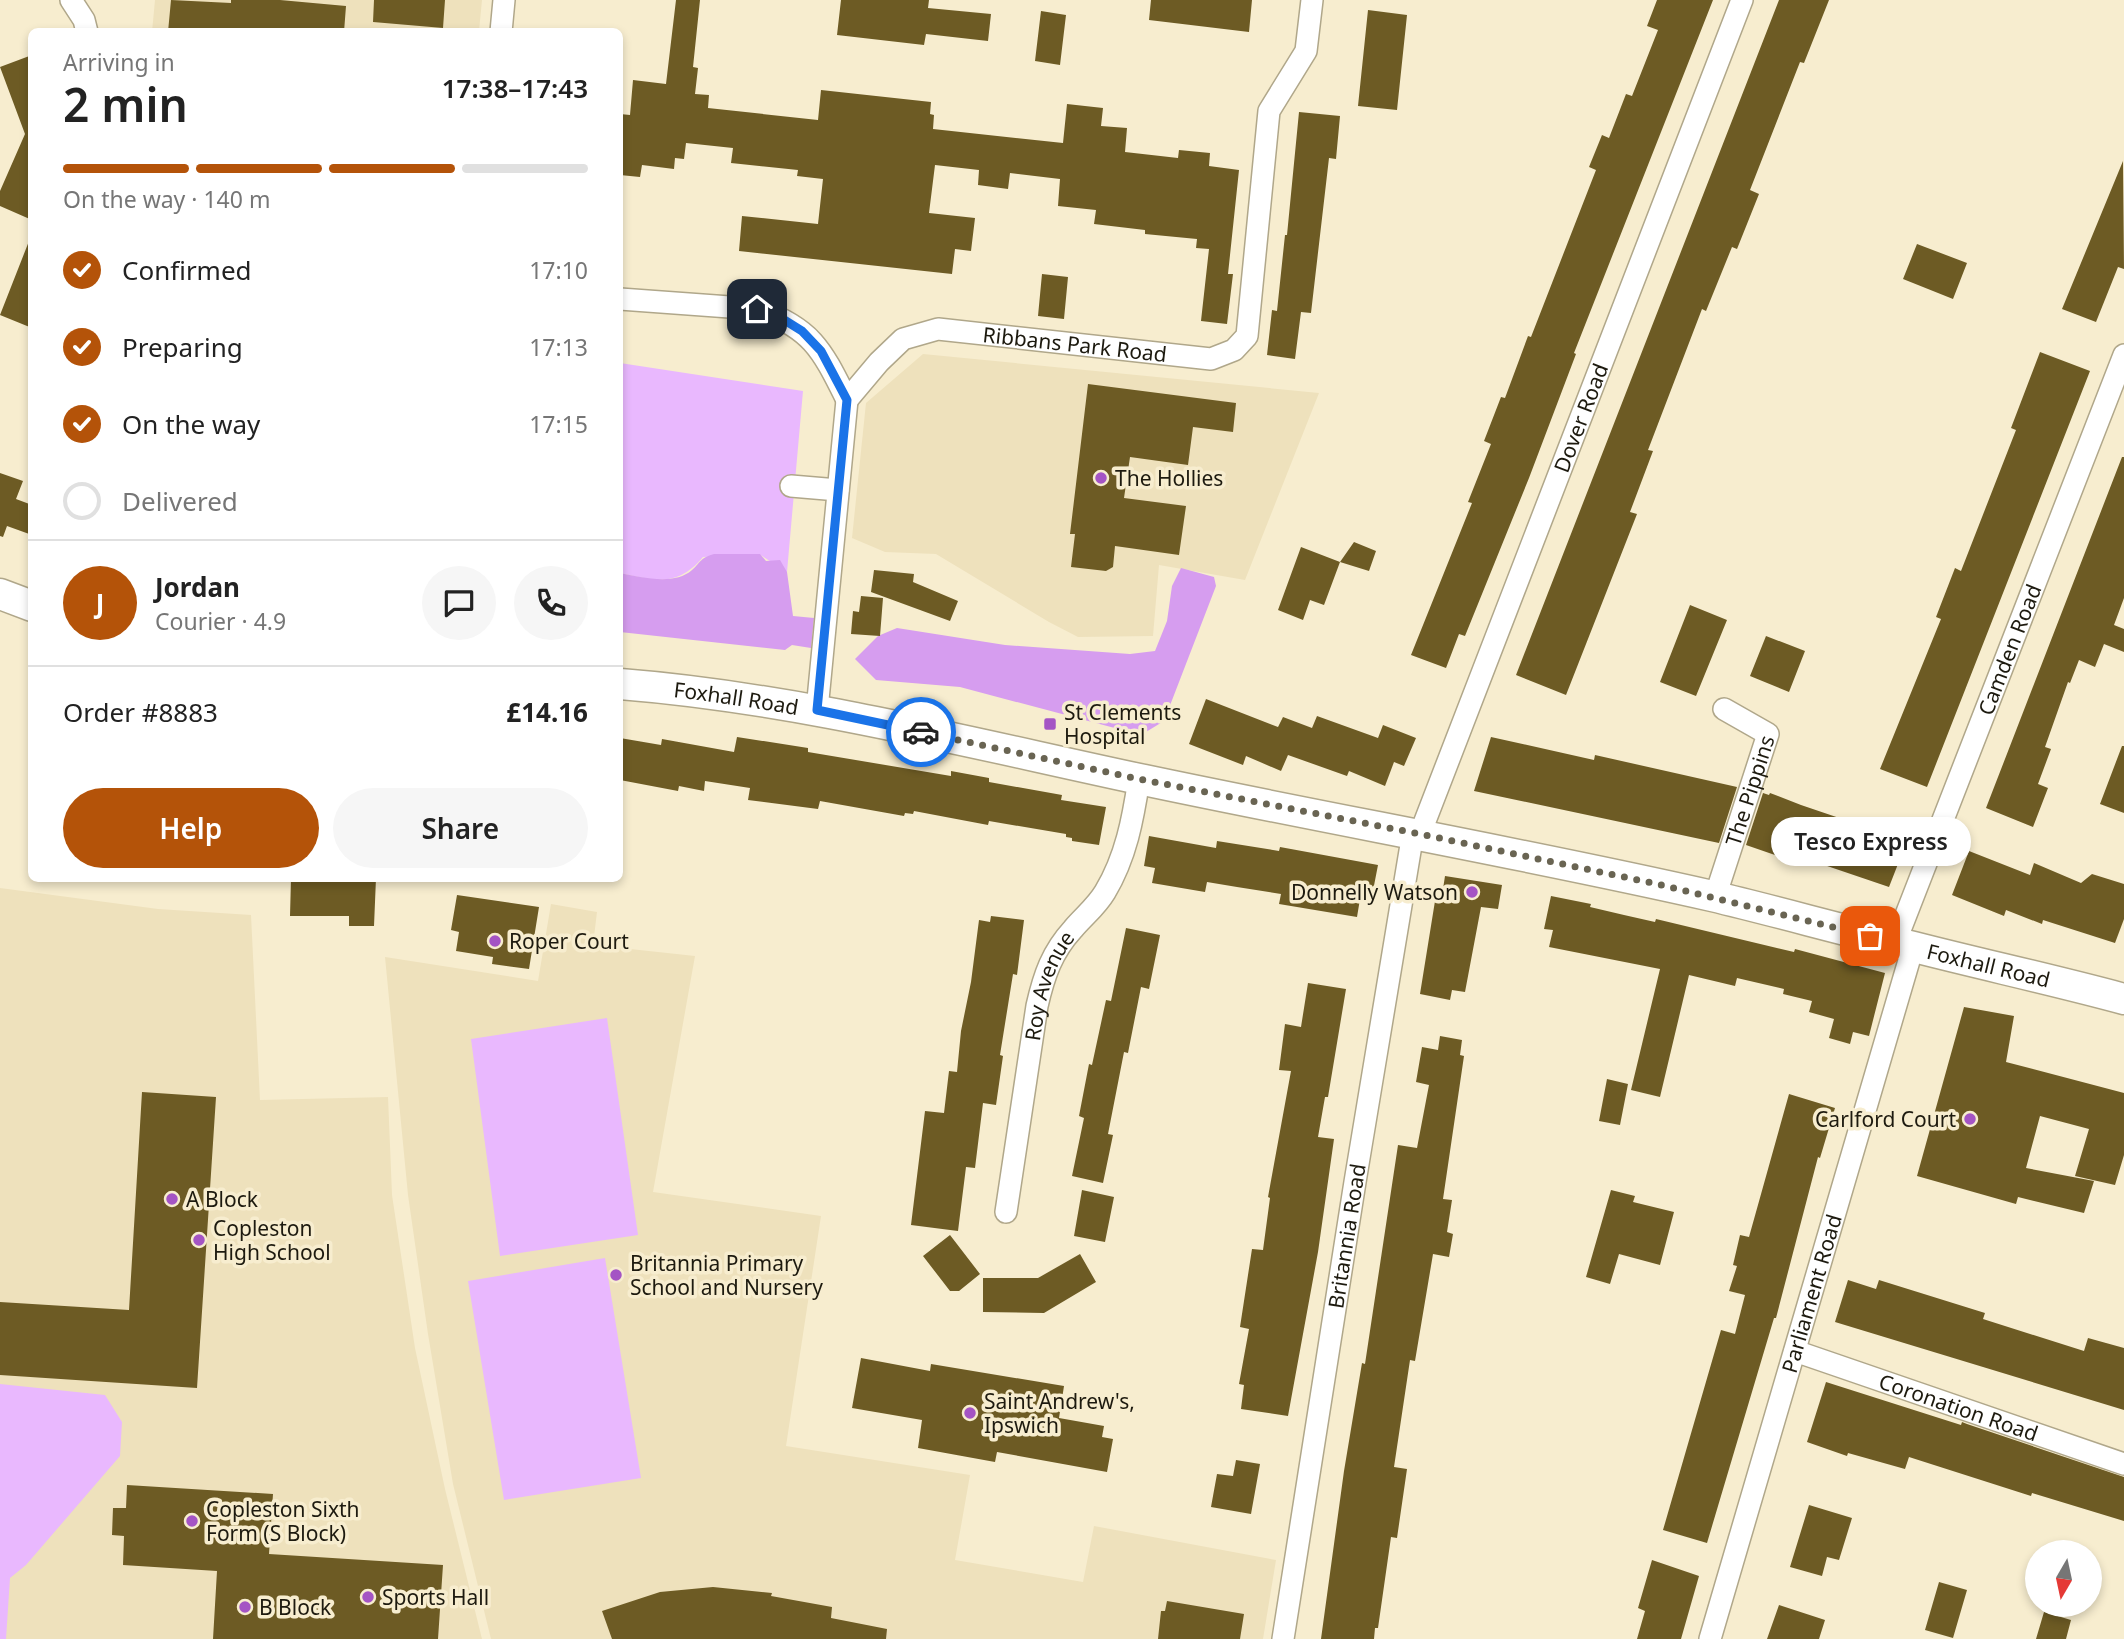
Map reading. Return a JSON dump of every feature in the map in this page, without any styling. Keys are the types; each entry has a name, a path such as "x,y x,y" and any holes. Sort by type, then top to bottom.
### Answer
{"street":[{"path":"71,0 86,28"},
{"path":"501,28 504,0"},
{"name":"Ribbans Park Road","path":"847,400 879,362 903,339 938,329 1211,359 1234,350 1247,336 1269,111 1306,51 1312,0"},
{"name":"Dover Road","path":"1417,834 1742,0"},
{"path":"623,299 757,309 778,316 802,331 821,351 847,400 817,710"},
{"name":"Camden Road","path":"1904,945 2124,355"},
{"path":"791,486 838,490"},
{"path":"0,594 28,604"},
{"name":"Foxhall Road","path":"623,684 817,710 1139,779 1417,834 1715,897 1904,945 2046,977 2124,999"},
{"name":"The Pippins","path":"1715,897 1768,734 1724,709"},
{"name":"Roy Avenue","path":"1006,1212 1044,974 1059,946 1093,910 1120,862 1131,830 1139,779"},
{"name":"Britannia Road","path":"1283,1639 1355,1182 1417,834"},
{"name":"Parliament Road","path":"1710,1639 1795,1351 1904,945"},
{"name":"Coronation Road","path":"1795,1351 2124,1464"}],"shaded area":[{"path":"155,0 482,0 479,28 152,28"},
{"path":"923,354 1319,393 1245,580 1159,565 1153,636 1078,637 936,554 885,552 852,538 866,403"},
{"path":"623,363 803,391 787,572 759,554 703,557 694,567 675,577 644,578 623,574"},
{"path":"714,554 760,554 766,561 780,560 787,572 793,616 814,618 811,648 792,645 785,650 623,632 623,574 657,579 676,578 692,570 704,558"},
{"path":"1181,568 1214,577 1216,586 1164,721 1141,735 960,687 876,680 855,659 878,636 897,628 1005,645 1130,654 1155,651 1167,621 1172,586"},
{"name":"Copleston High School","path":"0,888 158,909 251,915 260,1100 388,1097 392,1195 415,1348 445,1489 482,1639 0,1639"},
{"name":"Britannia Primary School and Nursery","path":"551,904 597,912 593,945 695,956 653,1192 821,1216 786,1446 970,1475 955,1560 1083,1582 1094,1526 1276,1560 1263,1639 491,1639 453,1484 428,1334 408,1195 385,957 538,981"},
{"path":"607,1018 638,1235 500,1256 471,1039"},
{"path":"605,1258 641,1478 504,1500 468,1281"},
{"path":"0,1384 105,1395 122,1422 120,1456 26,1565 10,1578 6,1639 0,1639"}],"building":[{"path":"171,0 231,3 231,0 280,0 346,6 344,28 168,28"},
{"path":"374,0 445,0 443,28 373,22"},
{"path":"676,0 700,0 693,67 698,68 695,94 709,95 708,108 818,120 821,90 931,102 933,129 1063,143 1067,104 1103,108 1101,126 1127,128 1125,152 1178,158 1179,150 1210,153 1209,166 1239,170 1228,274 1233,274 1227,324 1201,321 1209,249 1196,248 1197,239 1145,234 1145,230 1094,224 1096,210 1058,206 1060,179 1010,173 1008,189 978,185 979,170 935,165 929,213 975,218 971,251 955,249 952,274 739,251 742,216 818,224 823,179 797,176 798,170 731,163 733,148 686,143 684,159 675,158 674,169 642,165 640,177 623,175 623,114 630,115 633,80 666,84"},
{"path":"841,0 929,0 928,8 991,14 988,41 926,34 924,45 837,35"},
{"path":"1151,0 1252,0 1249,32 1149,20"},
{"path":"1657,0 1713,0 1574,353 1576,354 1529,478 1465,636 1459,634 1446,668 1411,655 1472,503 1468,502 1491,444 1484,441 1501,397 1505,398 1528,336 1531,337 1596,170 1589,167 1602,135 1609,138 1626,94 1632,96 1658,30 1647,26"},
{"path":"1779,0 1829,0 1804,63 1800,62 1750,190 1759,194 1737,249 1732,247 1706,311 1702,309 1648,450 1653,451 1630,512 1637,514 1566,695 1516,675"},
{"path":"1368,10 1407,15 1397,110 1358,106"},
{"path":"1041,11 1066,15 1060,65 1035,61"},
{"path":"28,56 28,218 0,206 0,191 25,134 0,67"},
{"path":"1299,112 1340,116 1336,159 1329,158 1311,313 1301,312 1295,359 1267,355 1272,310 1277,311"},
{"path":"2123,161 2124,269 2118,267 2096,322 2062,309"},
{"path":"28,244 28,326 0,315"},
{"path":"1917,244 1967,263 1953,299 1903,279"},
{"path":"1042,274 1068,277 1064,319 1038,316"},
{"path":"2040,352 2090,371 1927,787 1880,769 1941,619 1936,617 1955,568 1961,571 2016,430 2011,428"},
{"name":"The Hollies","path":"1088,384 1236,403 1233,432 1193,427 1188,465 1130,457 1124,498 1186,506 1179,555 1115,546 1113,567 1106,571 1071,567 1075,534 1070,534"},
{"path":"2122,457 2124,598 2114,625 2124,629 2124,652 2104,644 2095,667 2079,660 2070,683 2068,682 2045,747 2051,749 2038,784 2048,788 2033,827 1986,808"},
{"path":"0,473 23,481 16,499 28,504 28,534 7,526 3,537 0,536"},
{"path":"1354,542 1376,551 1369,571 1340,562"},
{"path":"1301,547 1340,562 1324,605 1310,600 1303,620 1278,610"},
{"path":"874,570 914,574 913,582 958,601 950,621 871,592"},
{"path":"861,596 883,598 880,636 851,634 853,611 859,612"},
{"path":"1690,605 1727,620 1696,696 1660,682"},
{"path":"1766,636 1805,651 1789,692 1750,676"},
{"path":"1206,699 1278,727 1283,717 1312,728 1317,716 1378,738 1383,725 1416,738 1404,766 1394,762 1385,786 1349,771 1347,776 1288,755 1281,771 1246,756 1243,765 1189,744"},
{"path":"737,737 951,776 951,771 989,778 989,782 1062,795 1061,800 1106,807 1099,845 1072,841 1066,834 989,821 988,825 914,811 913,814 905,813 904,816 820,801 818,809 748,800 750,788 705,781 704,791 679,786 678,791 623,781 623,739 661,745 662,739 734,752"},
{"path":"1491,737 1594,760 1595,755 1737,787 1719,843 1474,791"},
{"path":"2124,746 2124,813 2100,804"},
{"path":"1763,793 1770,793 1907,841 1889,887 1783,851 1781,857 1746,845"},
{"path":"1149,836 1216,848 1217,841 1279,851 1280,847 1378,865 1371,901 1360,899 1357,917 1279,904 1281,894 1207,882 1205,892 1152,883 1155,868 1144,866"},
{"path":"1969,851 2030,875 2034,863 2081,883 2092,874 2124,884 2124,919 2115,943 2043,920 2042,924 2006,910 2004,916 1952,895"},
{"path":"1445,876 1502,885 1498,909 1481,907 1465,992 1452,990 1450,1000 1420,994 1435,901 1441,902"},
{"path":"291,882 376,882 374,926 349,926 349,916 290,916"},
{"name":"Roper Court","path":"457,895 539,907 529,969 492,964 493,957 456,951 459,932 451,930"},
{"path":"1551,896 1655,922 1656,919 1794,952 1795,949 1885,973 1869,1036 1853,1032 1850,1044 1829,1038 1834,1019 1809,1012 1812,1001 1783,994 1784,989 1737,978 1735,986 1689,975 1660,1097 1631,1090 1660,969 1549,947 1553,930 1544,929"},
{"path":"991,916 1024,920 1017,975 1013,974 1000,1055 1003,1056 996,1105 983,1103 975,1168 966,1167 958,1231 911,1225 925,1111 944,1113 949,1071 957,1072 979,920 990,922"},
{"path":"1126,928 1160,935 1149,989 1141,987 1128,1053 1124,1052 1108,1134 1113,1135 1103,1183 1072,1176 1084,1118 1079,1116 1089,1064 1092,1065 1106,1000 1111,1001"},
{"path":"1308,983 1346,989 1328,1097 1325,1097 1318,1137 1334,1139 1318,1252 1288,1416 1241,1409 1244,1385 1239,1384 1249,1329 1240,1327 1252,1249 1263,1250 1268,1197 1291,1071 1279,1070 1285,1024 1301,1027"},
{"name":"Carlford Court","path":"1964,1007 2014,1016 2006,1062 2124,1093 2124,1155 2115,1185 2075,1176 2089,1129 2040,1116 2026,1168 2094,1181 2084,1213 2018,1197 2016,1204 1917,1176"},
{"path":"1440,1036 1462,1040 1460,1055 1464,1056 1443,1199 1452,1200 1447,1232 1453,1234 1449,1257 1433,1254 1415,1361 1410,1360 1394,1467 1407,1469 1397,1538 1391,1537 1378,1628 1375,1628 1374,1639 1321,1639 1344,1471 1362,1363 1365,1364 1398,1145 1417,1148 1429,1085 1416,1082 1422,1047 1438,1050"},
{"path":"1607,1079 1628,1084 1620,1125 1599,1121"},
{"name":"A Block","path":"142,1092 216,1097 197,1388 0,1375 0,1302 129,1310"},
{"path":"1789,1094 1835,1108 1820,1158 1818,1157 1776,1318 1707,1543 1663,1530 1721,1330 1735,1334 1745,1295 1729,1291 1737,1266 1733,1265 1740,1235 1749,1237"},
{"path":"1082,1190 1114,1197 1105,1242 1074,1236"},
{"path":"1611,1190 1635,1196 1633,1202 1674,1212 1660,1265 1619,1254 1610,1284 1586,1277"},
{"path":"950,1235 980,1274 959,1291 950,1291 923,1256"},
{"path":"1080,1254 1096,1282 1044,1313 983,1312 983,1278 1038,1278"},
{"path":"1848,1280 1876,1289 1879,1280 1985,1313 1983,1319 2084,1351 2088,1338 2124,1348 2124,1410 1835,1322"},
{"name":"Saint Andrew's, Ipswich","path":"861,1358 930,1371 931,1364 1064,1386 1059,1418 1104,1426 1102,1437 1113,1439 1107,1472 997,1452 995,1462 918,1448 922,1420 852,1408"},
{"path":"1826,1382 1961,1425 1962,1422 2124,1477 2124,1521 2032,1493 2031,1496 1909,1457 1905,1469 1848,1453 1847,1456 1807,1442"},
{"path":"1236,1460 1260,1464 1251,1514 1211,1507 1217,1474 1233,1476"},
{"path":"127,1485 273,1494 269,1554 443,1565 438,1639 213,1639 217,1571 123,1565 124,1536 112,1535 113,1508 126,1508"},
{"path":"1809,1505 1852,1518 1839,1560 1827,1557 1822,1576 1790,1567"},
{"path":"1652,1560 1699,1576 1681,1639 1637,1639 1645,1611 1638,1608"},
{"path":"1939,1582 1967,1590 1953,1638 1925,1630"},
{"path":"713,1587 772,1593 771,1596 832,1607 831,1618 887,1629 886,1639 612,1639 602,1611 660,1592"},
{"path":"1167,1601 1244,1614 1240,1639 1158,1639 1161,1611 1165,1611"},
{"path":"1779,1605 1825,1620 1819,1639 1767,1639"},
{"path":"2043,1617 2071,1620 2066,1639 2036,1639"}],"way so far":[{"path":"921,732 1657,884 1870,936"}],"place":[{"name":"The Hollies","path":"1101,478"},
{"name":"St Clements Hospital","path":"1050,724"},
{"name":"Donnelly Watson","path":"1472,892"},
{"name":"Tesco Express","path":"1870,936"},
{"name":"Roper Court","path":"495,941"},
{"name":"Carlford Court","path":"1970,1119"},
{"name":"A Block","path":"172,1199"},
{"name":"Copleston High School","path":"199,1240"},
{"name":"Britannia Primary School and Nursery","path":"616,1275"},
{"name":"Saint Andrew's, Ipswich","path":"970,1413"},
{"name":"Copleston Sixth Form (S Block)","path":"192,1521"},
{"name":"Sports Hall","path":"368,1597"},
{"name":"B Block","path":"245,1607"}],"route":[{"path":"757,309 778,316 802,331 821,351 847,400 817,710 921,732"}]}
